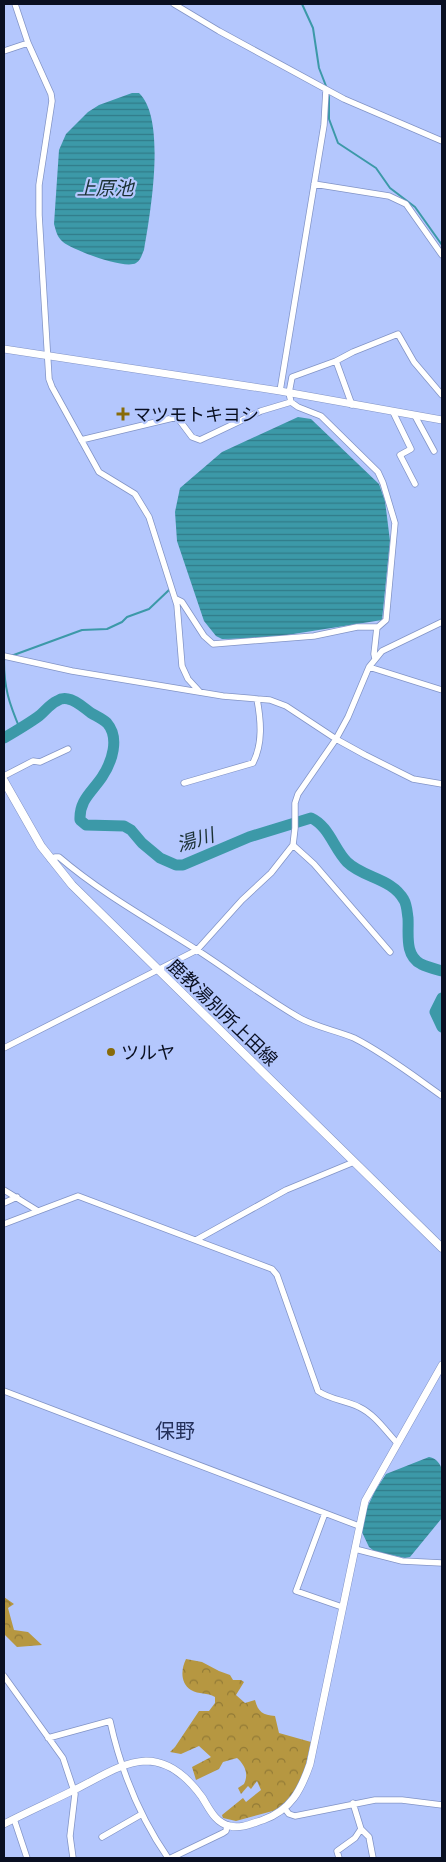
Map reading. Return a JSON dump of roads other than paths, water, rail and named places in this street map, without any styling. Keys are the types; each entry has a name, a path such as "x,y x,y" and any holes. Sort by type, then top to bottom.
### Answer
{"main road":[{"name":"鹿教湯別所上田線","path":"4,781 50,859 72,885 442,1248"}],"street":[{"path":"15,4 28,43 48,87 52,101 39,185 39,215 52,387 99,472 135,494 147,513 176,600 182,666 188,679 200,692"},
{"path":"174,4 344,100 442,141"},
{"path":"4,51 28,43"},
{"path":"280,391 324,125 326,90"},
{"path":"314,184 389,196 406,204 442,255"},
{"path":"176,600 182,602 204,636 213,644 305,637 357,627 377,627 386,620 394,523 383,482 378,472 322,416 298,407 291,402 289,393 292,377 336,361 352,352 398,334 414,362 442,395"},
{"path":"4,349 280,391 442,420"},
{"path":"336,361 352,404"},
{"path":"81,440 177,417 192,437 200,440 261,411 291,402"},
{"path":"393,412 411,449 400,455 415,484"},
{"path":"416,416 434,451"},
{"path":"4,1048 197,950 242,900 270,873 293,845 296,828 295,803 298,794 336,739 348,717 369,667 382,651 442,622"},
{"path":"375,659 377,627"},
{"path":"4,656 72,671 223,696 270,700 286,706 364,755 413,779 442,784"},
{"path":"369,667 442,690"},
{"path":"184,783 253,763 259,752 261,720 256,699"},
{"path":"4,776 33,761 40,762 68,749"},
{"path":"293,845 314,864 390,952"},
{"path":"50,859 59,857 84,878 197,950 267,998 313,1025 354,1039 399,1066 442,1096"},
{"path":"196,1240 286,1190 354,1162"},
{"path":"4,1190 38,1210"},
{"path":"4,1224 78,1196 272,1269 277,1275 318,1391 324,1396 359,1406 373,1416 397,1442"},
{"path":"4,1203 17,1197"},
{"path":"4,1824 122,1766 138,1762 152,1762 175,1770 194,1787 217,1818 227,1825 236,1827 252,1823 276,1815 285,1809 298,1792 310,1764 365,1501 442,1364"},
{"path":"4,1391 359,1526"},
{"path":"325,1513 296,1591 342,1607"},
{"path":"355,1549 402,1561 442,1563"},
{"path":"4,1676 63,1758 75,1794 70,1836 73,1858"},
{"path":"48,1738 110,1721 122,1766 142,1814 151,1834 170,1858 223,1833 226,1831 227,1825"},
{"path":"285,1809 289,1814 295,1816 353,1803 388,1799 442,1805"},
{"path":"353,1803 362,1829 369,1837 373,1858"},
{"path":"102,1837 142,1814"},
{"path":"14,1819 27,1858"},
{"path":"339,1858 338,1851 355,1838 362,1829"}],"water":[{"name":"上原池","path":"132,93 139,93 148,106 152,124 154,168 150,214 144,250 138,262 121,264 88,254 63,242 57,234 54,224 59,150 66,134 88,112 99,105"},
{"path":"298,417 311,419 379,484 385,501 390,541 382,620 268,638 222,639 216,636 204,621 177,541 175,512 180,488 222,452"},
{"path":"429,1457 437,1460 441,1467 442,1518 410,1557 405,1558 374,1551 369,1547 361,1530 366,1510 375,1491 386,1474"}],"waterway":[{"path":"302,4 313,28 319,68 326,86"},
{"path":"328,93 329,119 338,143 376,168 390,188 415,207 442,245"},
{"path":"11,656 82,630 107,629 122,622 127,617 149,609 169,590"},
{"path":"7,658 4,660 6,687 20,729"},
{"name":"湯川","path":"4,738 35,719 54,702 62,699 74,701 104,720 111,729 114,743 113,750 106,771 84,802 80,813 80,820 86,825 124,826 131,830 142,843 160,858 176,865 183,865 249,837 311,818 327,832 347,862 361,872 392,887 399,893 406,906 408,943 412,955 421,964 442,971"},
{"name":"湯川","path":"442,998 435,1012 442,1027"}],"place":[{"name":"マツモトキヨシ","path":"123,414"},
{"name":"ツルヤ","path":"111,1052"}],"district":[{"name":"保野","path":"175,1430"}]}
